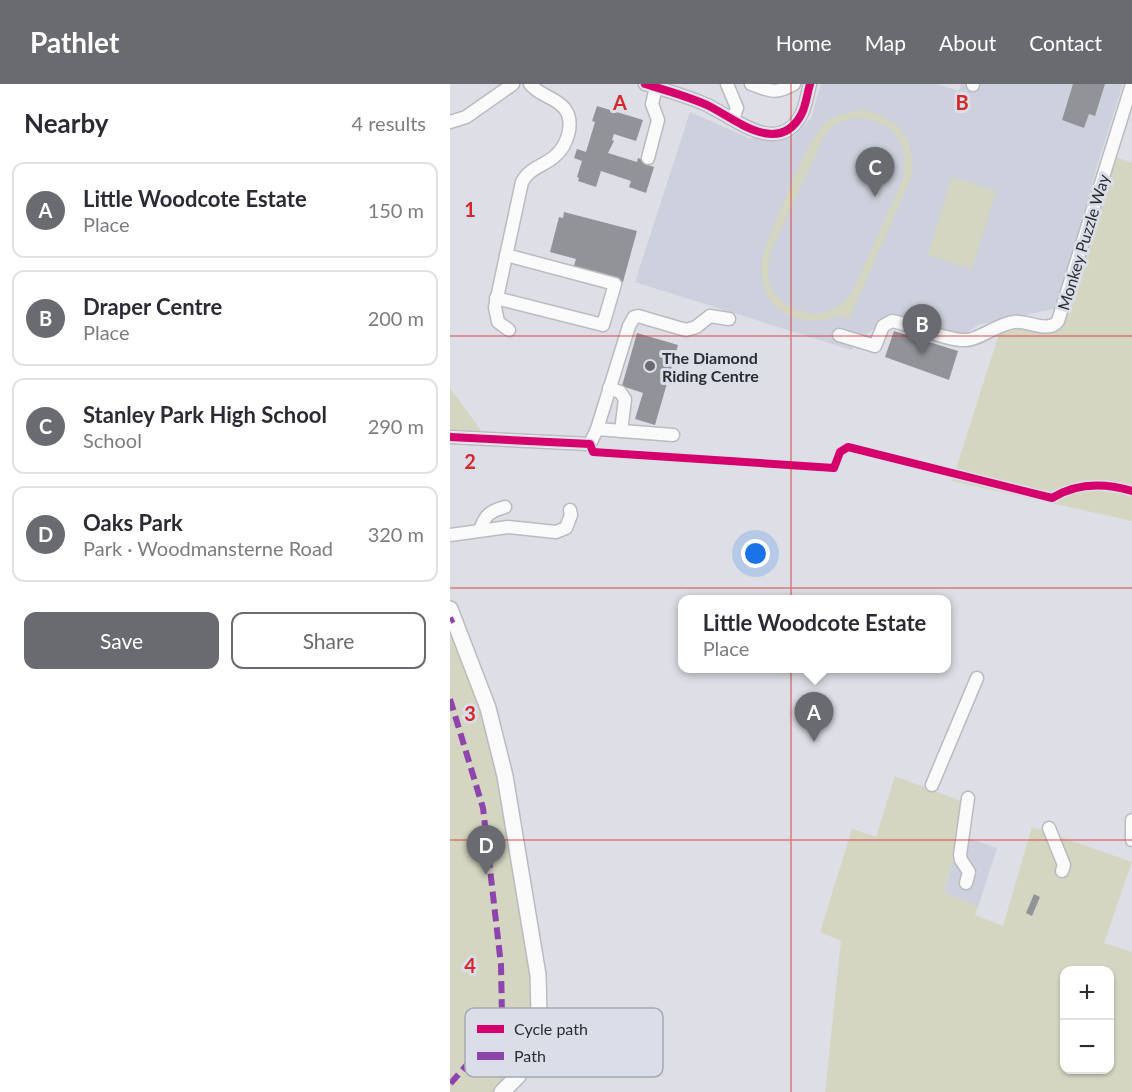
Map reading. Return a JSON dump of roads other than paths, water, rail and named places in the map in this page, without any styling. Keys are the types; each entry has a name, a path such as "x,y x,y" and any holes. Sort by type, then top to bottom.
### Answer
{"main road":[{"path":"450,609 476,662 505,776 538,975 539,1008"},
{"path":"502,1092 518,1077"}],"street":[{"path":"450,122 466,117 513,84"},
{"path":"509,330 498,322 495,307 522,182 525,175 557,154 569,130 568,115 564,108 530,84"},
{"path":"727,84 737,108 733,119"},
{"path":"751,84 772,91 780,91 794,84"},
{"path":"648,158 658,120 652,104 650,86 705,104 761,133 774,134 792,126 802,114 810,84"},
{"name":"Monkey Puzzle Way","path":"839,335 875,346 883,326 892,321 969,340 1010,322 1027,322 1051,327 1058,321 1131,84"},
{"path":"496,298 603,325 615,284 506,255"},
{"path":"450,437 590,444 634,317 638,316 686,330 696,327 710,316 729,319"},
{"path":"609,388 620,392 625,399 621,431"},
{"path":"597,429 673,435"},
{"path":"480,530 484,518 490,511 505,507"},
{"path":"450,535 508,527 556,532 566,528 571,515 570,510"},
{"path":"932,785 977,678"},
{"path":"966,882 969,872 960,855 968,798"},
{"path":"1132,820 1132,840"},
{"path":"1048,828 1064,865 1062,872"}],"place":[{"name":"Stanley Park High School","path":"875,197"},
{"name":"Draper Centre","path":"922,354"},
{"name":"The Diamond Riding Centre","path":"650,366"},
{"name":"Little Woodcote Estate","path":"814,742"},
{"name":"Oaks Park","path":"486,875"}]}
